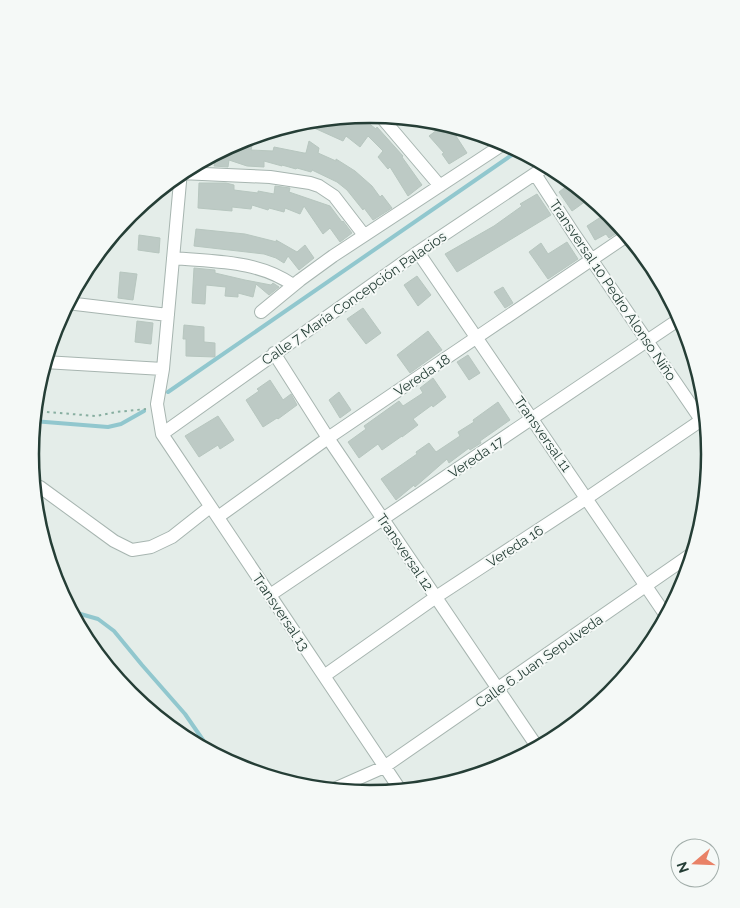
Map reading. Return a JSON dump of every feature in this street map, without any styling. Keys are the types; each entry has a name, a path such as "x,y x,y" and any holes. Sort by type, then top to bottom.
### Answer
{"street":[{"path":"386,123 440,186"},
{"path":"261,312 294,285 364,235 497,148"},
{"name":"Calle 7 María Concepción Palacios","path":"162,434 418,252 541,170"},
{"path":"195,173 270,177 310,183 334,196 364,235"},
{"name":"Transversal 10 Pedro Alonso Niño","path":"535,174 591,260 698,413"},
{"path":"162,434 157,409 163,368 180,183"},
{"name":"Vereda 18","path":"40,486 114,541 132,550 151,547 214,512 328,438 622,239"},
{"name":"Transversal 11","path":"418,252 663,610"},
{"path":"173,258 241,264 263,269 294,285"},
{"path":"75,304 168,315"},
{"name":"Vereda 17","path":"270,596 674,323"},
{"name":"Transversal 12","path":"274,353 328,438 534,742"},
{"path":"52,362 163,368"},
{"name":"Vereda 16","path":"324,676 436,597 700,426"},
{"name":"Transversal 13","path":"162,434 396,784"},
{"name":"Calle 6 Juan Sepulveda","path":"344,784 384,767 684,561"}],"path":[{"path":"42,411 96,416 116,412 157,409"}],"building":[{"path":"348,123 368,123 376,129 377,127 403,156 422,185 408,196 390,167 388,169 378,157 383,151 368,136 360,147 346,136 343,141 314,128"},
{"path":"437,130 458,135 456,136 467,153 449,164 442,154 444,153 429,136"},
{"path":"309,141 319,148 318,153 336,161 336,159 355,171 372,186 380,197 382,195 392,208 373,220 347,190 337,182 312,170 311,172 264,161 264,167 247,166 229,160 228,167 214,166 215,161 250,145 252,146 251,150 273,151 274,147 306,153"},
{"path":"199,183 226,183 234,185 234,190 274,194 275,186 290,188 289,192 330,206 352,233 340,242 330,228 323,234 304,206 300,214 285,208 284,212 252,205 251,209 232,207 232,211 198,208"},
{"path":"566,187 585,202 572,211 559,192"},
{"path":"537,194 551,215 457,272 445,254 494,226 522,206 520,204"},
{"path":"601,217 616,233 609,238 606,234 595,240 587,226"},
{"path":"196,229 245,234 277,242 276,240 297,252 305,245 314,258 299,270 288,256 284,263 264,254 194,246"},
{"path":"139,235 160,238 159,253 138,250"},
{"path":"567,242 578,259 548,279 529,252 541,243 548,254"},
{"path":"194,268 215,270 215,273 271,285 273,283 279,287 269,295 256,284 253,297 238,293 238,297 225,296 226,287 206,285 205,304 192,303"},
{"path":"120,272 137,274 133,300 118,298"},
{"path":"417,276 431,295 418,306 404,285"},
{"path":"503,287 513,303 505,308 494,292"},
{"path":"363,308 381,333 366,344 347,319"},
{"path":"137,321 153,323 151,344 135,342"},
{"path":"184,325 204,327 204,342 215,343 215,357 186,356 186,339 183,339"},
{"path":"428,331 442,350 410,373 397,355"},
{"path":"468,355 480,373 469,380 457,362"},
{"path":"433,378 446,397 413,419 418,425 402,437 382,450 378,444 359,458 348,442 366,429 364,426 399,401 403,406 423,393 420,388"},
{"path":"270,380 283,400 291,394 297,405 263,427 246,400"},
{"path":"339,392 351,410 340,418 329,400"},
{"path":"498,402 510,420 480,441 481,443 470,450 469,448 449,463 447,459 415,487 414,485 396,500 381,479 417,454 416,452 429,443 436,452 460,436 458,432 474,422 473,420"},
{"path":"218,416 234,440 220,449 218,445 199,457 185,436"}],"waterway":[{"path":"168,392 512,155"},
{"path":"40,422 108,427 121,424 144,411"},
{"path":"80,614 98,619 114,631 185,714 203,741"}]}
